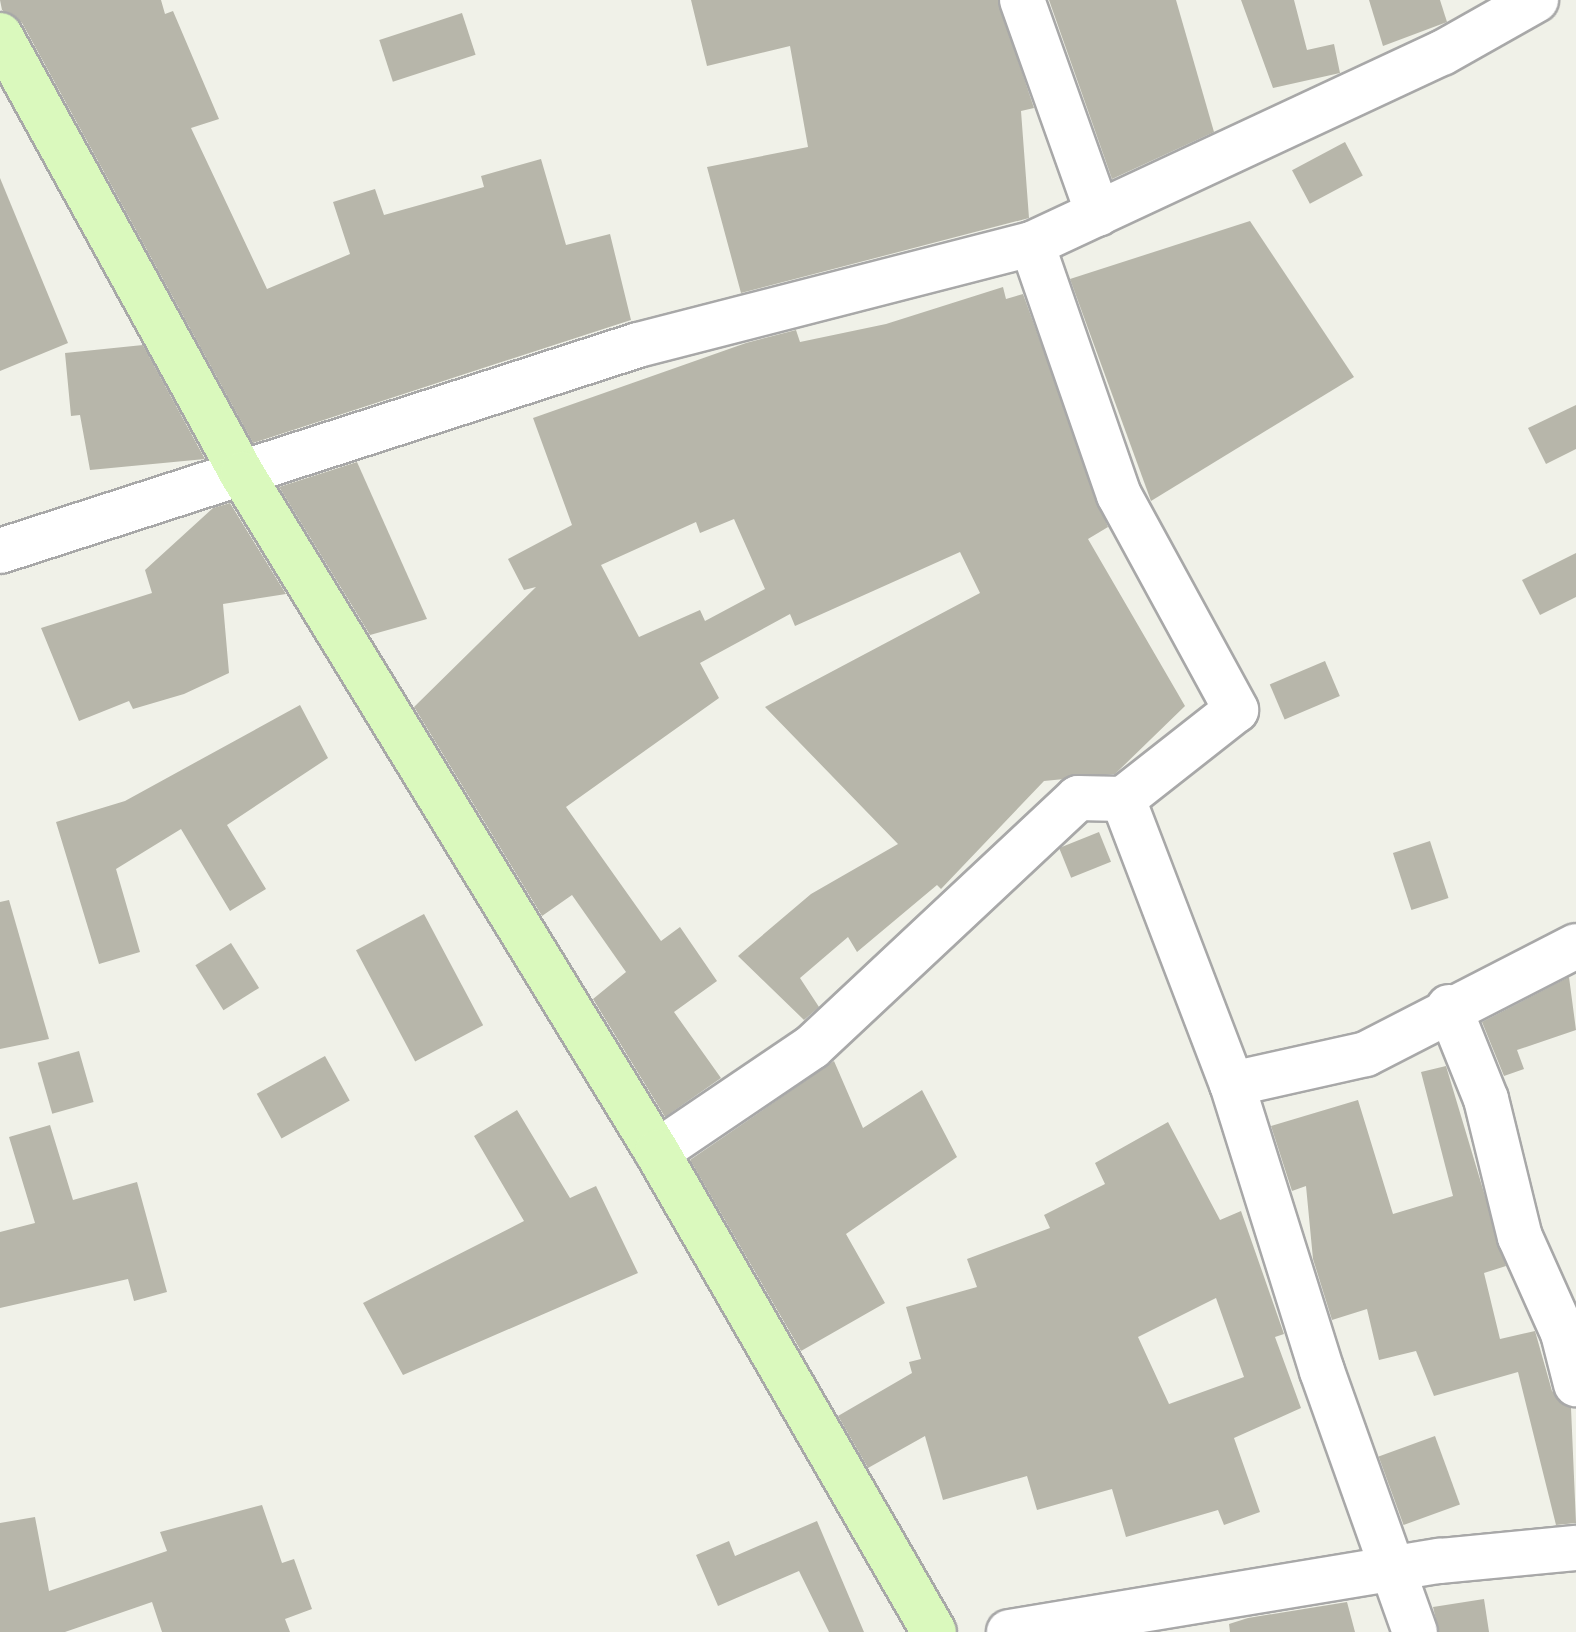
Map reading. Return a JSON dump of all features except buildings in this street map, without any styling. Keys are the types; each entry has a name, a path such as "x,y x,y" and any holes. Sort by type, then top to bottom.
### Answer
{"street":[{"path":"1022,0 1098,214"},
{"path":"0,551 638,345 1032,244 1442,53 1536,0"},
{"path":"0,35 242,474 657,1152 934,1632"},
{"path":"657,1152 812,1047 1078,798 1123,799 1236,710 1119,495 1032,244"},
{"path":"1123,799 1232,1084 1389,1570 1415,1632"},
{"path":"1232,1084 1366,1054 1449,1007 1576,946"},
{"path":"1449,1007 1510,1174 1520,1237 1570,1331 1576,1384"},
{"path":"1009,1632 1389,1570 1576,1548"}]}
